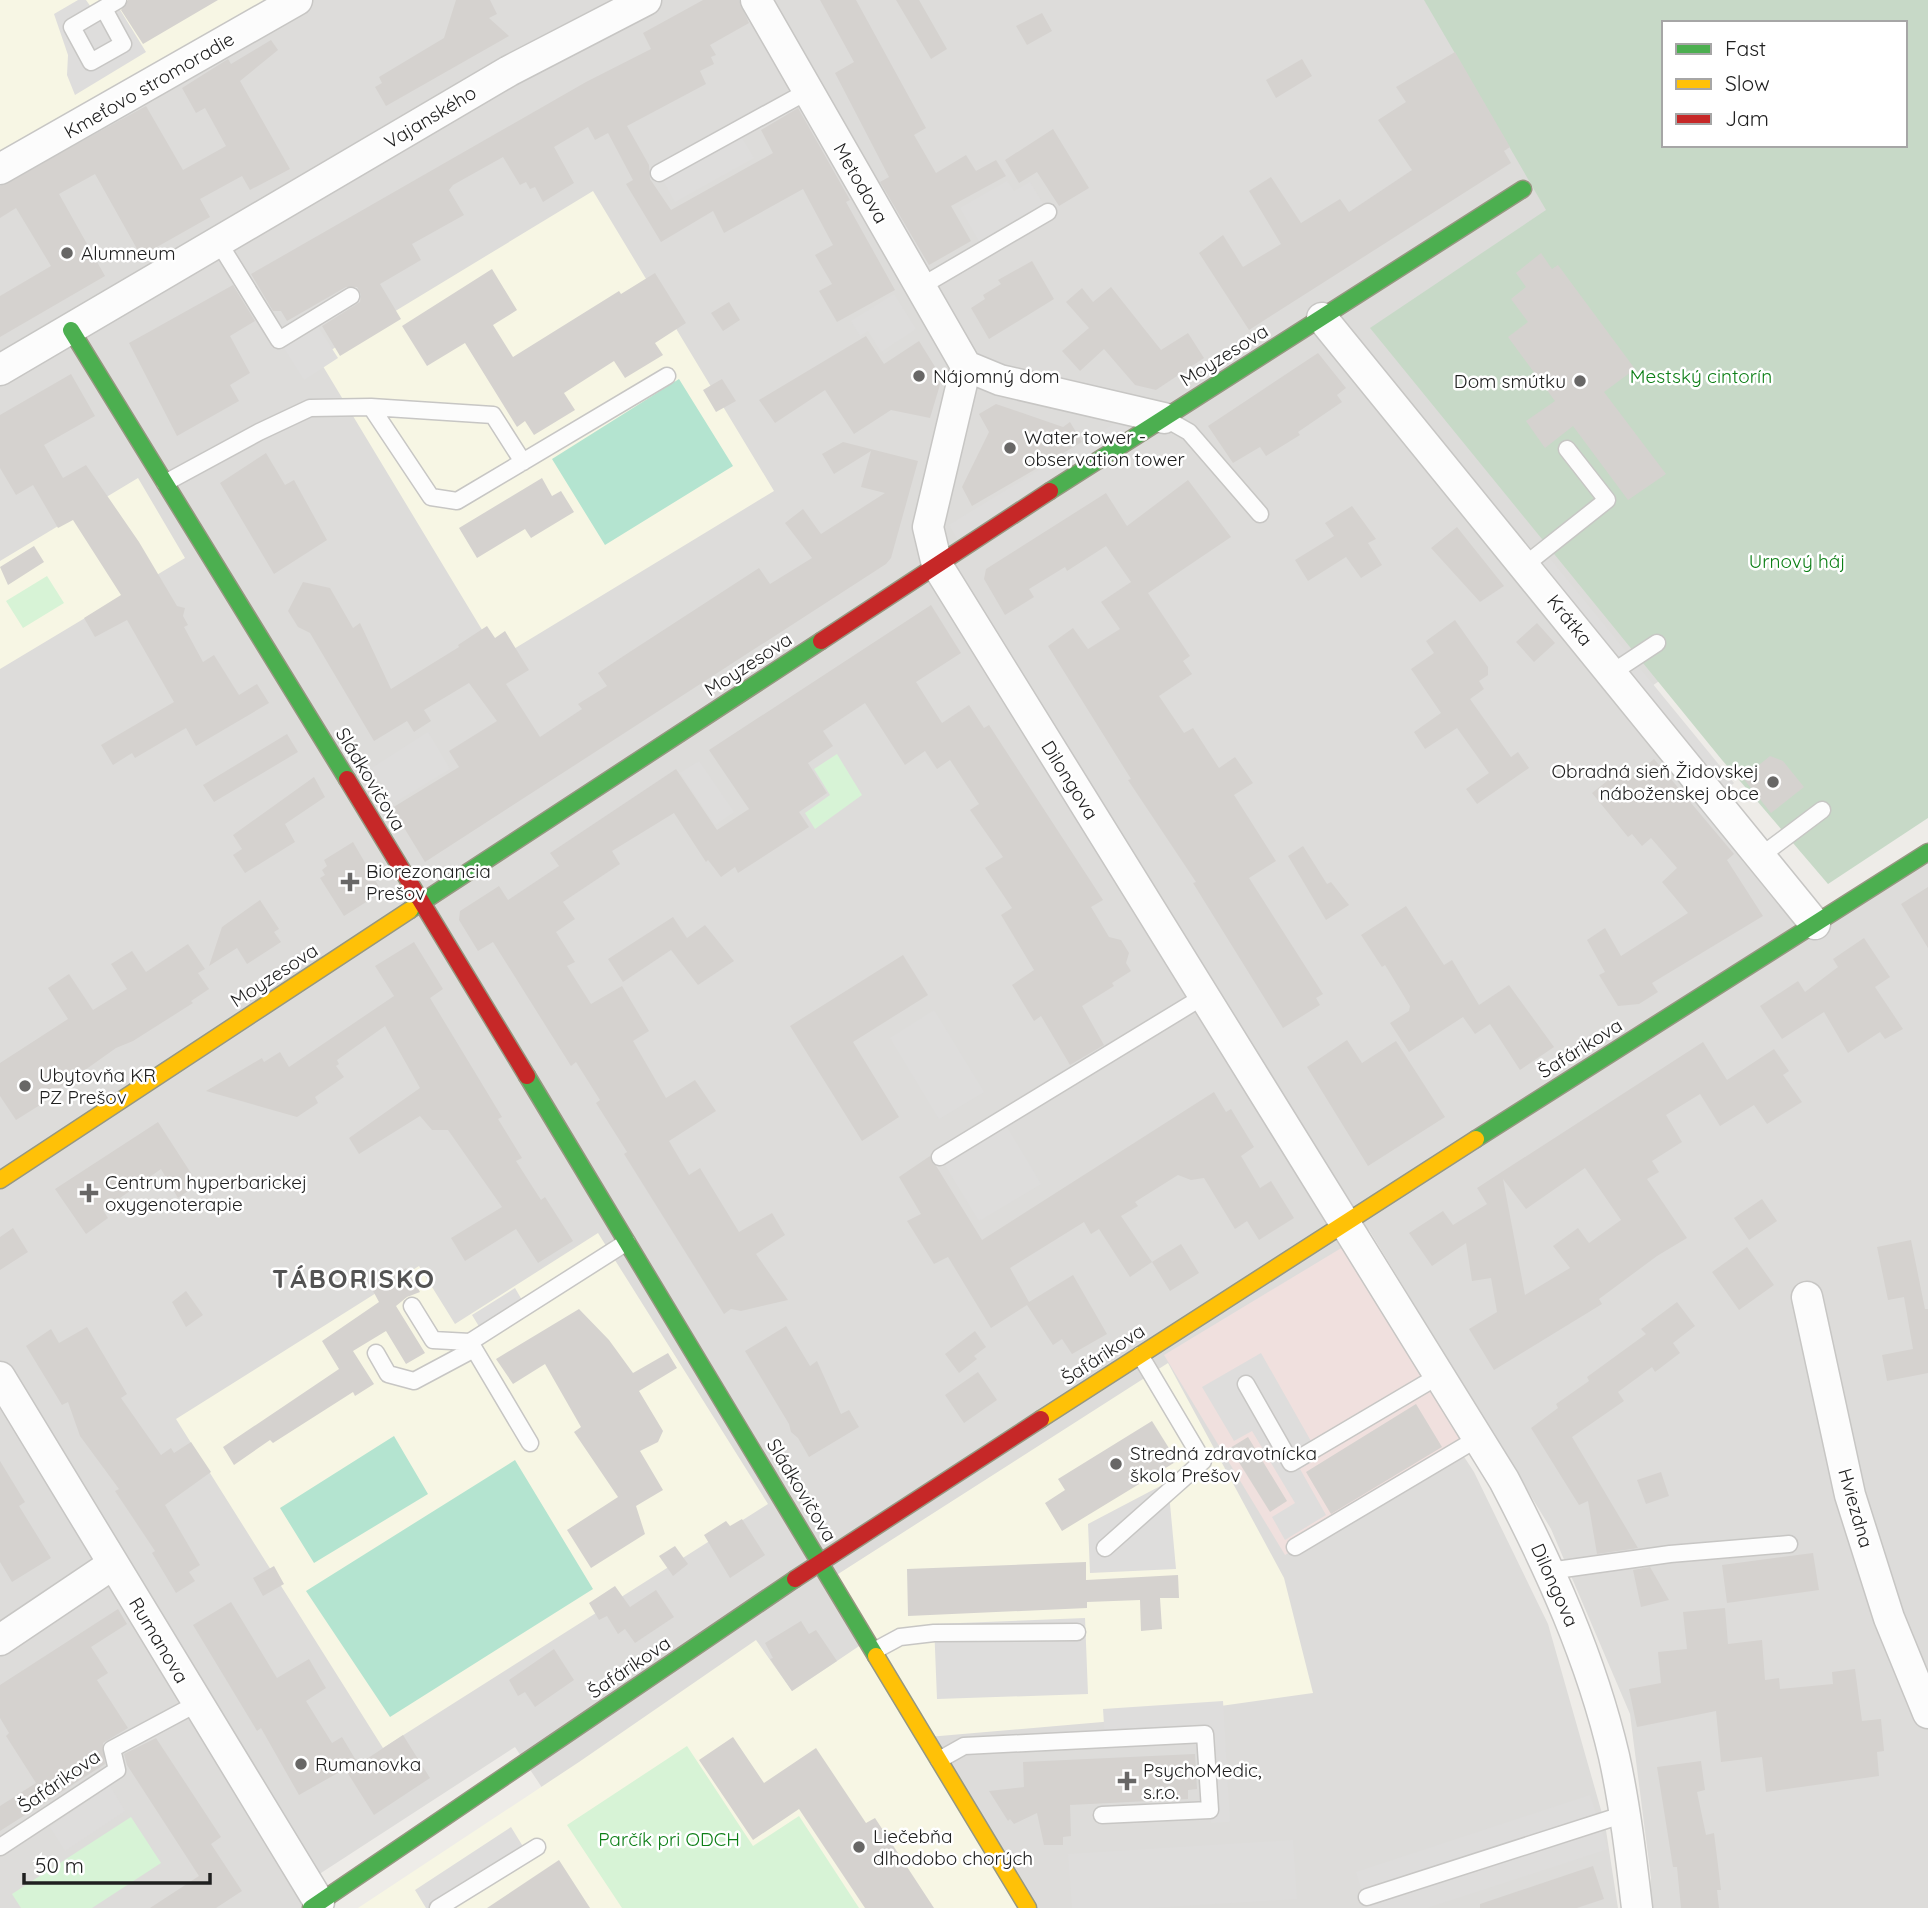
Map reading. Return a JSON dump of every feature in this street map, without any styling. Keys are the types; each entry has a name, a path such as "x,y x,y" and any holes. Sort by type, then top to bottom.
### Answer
{"street":[{"name":"Kmeťovo stromoradie","path":"0,169 297,0"},
{"name":"Vajanského","path":"0,370 509,71 646,0"},
{"name":"Metodova","path":"756,0 966,366"},
{"name":"Moyzesova","path":"0,1180 937,565 1523,189"},
{"name":"Krátka","path":"1322,318 1762,855 1815,924"},
{"name":"Sládkovičova","path":"71,330 627,1242 1028,1908"},
{"path":"966,366 1000,380 1164,418"},
{"name":"Dilongova","path":"966,366 928,527 937,565 1480,1437 1549,1571 1595,1688 1614,1755 1625,1814 1637,1908"},
{"name":"Šafárikova","path":"317,1906 821,1562 1345,1222 1928,852"},
{"name":"Hviezdna","path":"1807,1297 1850,1495 1889,1618 1928,1713"},
{"name":"Rumanova","path":"0,1377 317,1906"},
{"path":"0,1640 113,1564"}],"lane":[{"path":"659,173 808,92"},
{"path":"920,287 1048,212"},
{"path":"219,243 279,340 351,296"},
{"path":"371,407 431,497 457,501 667,376"},
{"path":"165,484 259,432 310,408 371,407 493,415 523,462"},
{"path":"1164,418 1189,432 1260,514"},
{"path":"1525,565 1607,500 1567,449"},
{"path":"1613,672 1657,643"},
{"path":"1762,855 1822,810"},
{"path":"940,1157 1204,996"},
{"path":"376,1353 388,1374 414,1381 472,1346 627,1242"},
{"path":"412,1306 433,1340 472,1346"},
{"path":"472,1346 530,1443"},
{"path":"1105,1548 1203,1461 1140,1355"},
{"path":"1246,1384 1291,1463 1440,1375"},
{"path":"1295,1547 1480,1437"},
{"path":"1549,1571 1670,1554 1789,1544"},
{"path":"874,1651 900,1637 934,1633 1077,1632"},
{"name":"Šafárikova","path":"0,1847 117,1770 112,1749 196,1704"},
{"path":"939,1760 964,1746 1205,1734 1210,1810 1102,1815"},
{"path":"1367,1896 1625,1814"},
{"path":"438,1908 537,1847"}],"shaded area":[{"path":"0,0 1455,0 1850,552 1643,692 1822,920 1928,851 1928,1908 1649,1908 1651,1878 1630,1714 1551,1529 1369,1230 1332,1255 1474,1472 1548,1624 1605,1824 1618,1908 622,1908 515,1747 304,1884 321,1908 0,1908","holes":["1168,1364 1312,1693 836,1576"]},
{"path":"0,0 297,0 0,169"},
{"path":"78,0 86,0 93,10 114,0 146,52 75,95 67,75 68,55 54,14"},
{"path":"737,130 754,158 675,202 659,173"},
{"path":"1007,181 1014,191 1030,182 1048,212 984,250 960,208"},
{"path":"593,191 774,491 499,658 318,358"},
{"path":"894,294 916,329 881,352 868,331 860,336 851,321"},
{"path":"313,319 338,358 304,380 279,340"},
{"path":"1122,419 1134,437 963,548 949,525"},
{"path":"138,478 185,558 0,669 0,561"},
{"path":"1543,550 1734,783 1716,799 1525,565"},
{"path":"428,732 450,769 394,803 372,768"},
{"path":"699,761 734,812 715,825 680,773"},
{"path":"934,1010 984,1092 939,1119 890,1038"},
{"path":"1002,1119 1041,1184 979,1221 940,1157"},
{"path":"598,1233 768,1504 383,1748 176,1419 419,1266 455,1324"},
{"path":"1348,1244 1468,1444 1285,1555 1164,1355"},
{"path":"515,1288 526,1307 483,1333 472,1315"},
{"path":"1261,1353 1320,1457 1300,1469 1326,1515 1285,1540 1272,1517 1295,1503 1252,1431 1234,1441 1202,1387"},
{"path":"1168,1363 1284,1578 1313,1693 1114,1721 928,1737 1028,1908 358,1908 579,1762 756,1640 792,1691 837,1661 868,1640 835,1576"},
{"path":"1168,1482 1176,1569 1090,1573 1088,1524"},
{"path":"1085,1618 1088,1694 937,1699 934,1624"},
{"path":"1223,1701 1230,1822 1211,1823 1205,1734 1105,1740 1103,1709"},
{"path":"110,1786 125,1811 65,1851 50,1827"},
{"path":"1590,1795 1608,1849 1427,1908 1367,1908 1356,1872"},
{"path":"511,1827 527,1853 438,1908 426,1908 415,1890"},
{"path":"1293,1840 1297,1899 1149,1908 1072,1908 1068,1854"}],"green space":[{"name":"Mestský cintorín","path":"1424,0 1928,0 1928,818 1828,884 1722,760 1370,328 1546,210"},
{"path":"679,379 733,466 605,545 552,459"},
{"path":"47,576 64,603 23,628 6,601"},
{"path":"837,754 862,795 815,829 805,813 830,795 814,769"},
{"path":"394,1436 428,1494 314,1563 280,1508"},
{"path":"515,1460 593,1589 390,1717 306,1591"},
{"name":"Parčík pri ODCH","path":"687,1746 753,1846 799,1816 859,1908 622,1908 567,1825"},
{"path":"131,1817 161,1863 92,1908 21,1908 12,1894"}],"building":[{"path":"128,0 218,0 143,44 121,10"},
{"path":"456,0 490,0 497,14 489,18 509,36 386,106 375,87 382,83 379,77 444,38"},
{"path":"703,0 739,0 749,23 710,45 716,55 711,57 714,64 700,71 706,84 627,126 649,165 650,179 671,210 773,153 761,130 798,108 850,200 846,202 895,290 837,322 819,291 832,284 815,255 833,245 803,189 724,233 713,211 661,242 626,184 633,180 608,133 595,140 588,127 554,147 574,183 543,202 535,187 530,189 526,182 520,185 503,157 453,185 449,190 464,215 412,244 421,260 380,284 401,319 340,356 322,326 360,302 361,295 357,287 346,287 287,321 281,311 273,311 251,274 586,82 651,49 643,33"},
{"path":"820,0 856,0 926,128 914,135 936,173 966,155 976,171 996,160 1006,176 951,206 971,241 929,265 880,182 889,177 835,73 854,62"},
{"path":"896,0 919,0 947,49 931,59"},
{"path":"1042,13 1052,31 1027,45 1016,26"},
{"path":"271,40 278,50 240,81 290,169 250,190 242,176 200,199 210,217 141,256 95,174 59,194 105,276 0,337 0,296 51,266 16,208 0,218 0,186 146,106 183,170 226,146 205,108 196,113 182,88 228,59 231,64"},
{"path":"1455,52 1510,147 1504,151 1511,163 1249,330 1199,253 1223,235 1243,267 1281,244 1249,191 1271,177 1301,223 1340,199 1349,212 1412,170 1378,120 1406,102 1396,87"},
{"path":"1302,59 1312,76 1276,98 1266,80"},
{"path":"1053,129 1089,188 1059,206 1037,172 1019,183 1005,160"},
{"name":"Dom smútku","path":"1541,253 1552,269 1558,265 1635,369 1604,392 1666,474 1628,500 1573,426 1545,448 1526,421 1555,401 1508,337 1528,322 1511,299 1526,287 1516,273"},
{"path":"1032,261 1054,299 989,339 971,308 985,299 983,295 1001,284 998,280"},
{"path":"492,269 517,310 493,325 513,357 619,291 621,294 655,273 686,323 655,343 663,355 625,378 614,361 564,393 575,410 534,435 525,421 517,427 465,343 427,366 402,326"},
{"path":"233,285 255,321 230,336 250,373 230,385 239,401 177,436 129,343"},
{"path":"1111,287 1161,350 1188,333 1204,358 1156,390 1135,385 1104,349 1080,371 1062,351 1089,328 1066,302 1082,288 1093,302"},
{"path":"729,302 740,320 723,331 711,313"},
{"path":"866,336 884,364 919,341 942,378 930,418 891,410 854,434 825,390 775,423 759,400"},
{"path":"1318,353 1346,388 1337,395 1342,402 1298,432 1300,435 1266,456 1260,447 1233,463 1208,426"},
{"path":"71,374 95,416 44,445 63,478 86,465 139,542 177,606 185,608 183,616 188,625 184,627 203,662 214,655 239,695 257,684 269,703 196,746 186,728 135,758 132,753 113,765 101,745 174,702 127,620 95,637 84,618 121,595 73,520 58,528 33,485 16,495 0,468 0,415"},
{"path":"722,379 736,401 716,412 703,390"},
{"path":"996,404 1063,427 1070,422 1082,442 972,506 962,487 989,432 979,414"},
{"path":"843,442 918,461 891,558 886,564 425,862 392,808 459,767 449,751 497,721 469,683 424,710 431,721 414,732 407,721 374,741 310,633 298,627 288,611 303,582 330,588 353,628 360,623 391,689 459,647 458,645 487,626 495,638 505,631 529,670 506,684 540,737 582,709 578,704 607,686 598,673 625,655 759,568 770,584 812,558 785,523 803,509 821,534 885,493 861,487 871,451 834,474 822,454"},
{"path":"266,453 285,485 294,480 327,540 274,574 220,483"},
{"path":"542,478 552,496 561,491 574,512 531,538 525,529 477,558 459,528"},
{"path":"1188,480 1231,537 1148,593 1190,656 1183,661 1192,674 1159,696 1184,733 1193,728 1219,768 1235,757 1253,783 1234,795 1276,861 1249,878 1323,994 1316,998 1320,1005 1283,1028 1193,883 1196,882 1128,780 1131,779 1048,646 1073,628 1088,649 1120,629 1101,602 1131,582 1106,546 1067,571 1065,567 1029,589 1034,597 1005,615 984,579 986,569 1106,493 1127,526"},
{"path":"1352,506 1376,539 1368,543 1382,565 1361,578 1346,557 1308,581 1295,560 1334,536 1325,523"},
{"path":"1457,527 1504,586 1480,602 1431,548"},
{"path":"34,546 44,562 8,585 0,567"},
{"path":"931,605 961,653 916,682 942,723 969,705 984,728 989,725 1103,900 1091,907 1109,937 1121,940 1129,953 1126,963 1131,971 1112,983 1114,986 1082,1006 1104,1045 1070,1065 1041,1016 1034,1021 1012,985 1034,970 1001,915 1012,908 985,868 1003,857 970,810 979,804 950,760 937,769 925,751 905,765 865,703 823,731 833,746 808,763 827,793 799,812 809,827 738,873 735,867 721,877 708,860 706,862 674,813 612,851 620,864 563,902 575,919 556,932 575,962 567,966 591,1004 622,986 649,1031 633,1041 666,1098 695,1080 716,1111 669,1141 689,1175 700,1168 739,1232 772,1213 785,1235 756,1254 788,1300 741,1311 731,1309 724,1314 624,1154 627,1152 596,1103 600,1100 576,1062 571,1066 493,942 478,951 459,920 460,911 499,886 508,900 559,866 550,853 676,769 717,830 749,809 709,750"},
{"path":"1455,620 1488,667 1488,675 1479,681 1484,689 1470,699 1511,757 1518,752 1529,768 1477,804 1466,789 1489,773 1457,728 1425,749 1414,732 1441,713 1411,669 1434,653 1426,641"},
{"path":"1537,623 1555,643 1534,662 1516,642"},
{"path":"287,734 298,752 214,802 203,785"},
{"name":"Obradná sieň Židovskej náboženskej obce","path":"1770,756 1783,761 1804,787 1771,813 1743,778"},
{"path":"1654,759 1734,854 1727,860 1763,916 1652,983 1658,992 1639,1004 1618,1006 1599,975 1605,972 1587,940 1605,928 1621,956 1688,913 1662,882 1677,868 1651,838 1642,846 1632,834 1628,837 1592,793 1621,770 1629,780"},
{"path":"314,777 325,797 285,824 295,842 245,873 233,855 242,849 233,835"},
{"name":"Biorezonancia Prešov","path":"353,842 382,892 344,916 320,878 325,875 322,870 327,866 324,860"},
{"path":"1303,846 1327,884 1331,882 1349,905 1326,920 1288,856"},
{"path":"1928,887 1928,948 1901,904"},
{"path":"260,900 279,929 274,932 281,942 247,964 237,948 209,966 222,927"},
{"path":"1406,906 1444,965 1452,960 1479,1005 1509,985 1554,1047 1520,1070 1490,1024 1475,1034 1463,1017 1409,1052 1390,1023 1409,1011 1410,1006 1385,965 1382,967 1361,935"},
{"path":"673,917 687,938 705,925 734,961 698,985 671,950 623,982 608,959"},
{"path":"1864,938 1890,977 1875,987 1903,1029 1885,1039 1880,1032 1848,1053 1824,1012 1782,1039 1760,1006 1798,981 1805,992 1838,967 1833,959"},
{"path":"414,942 443,989 430,998 502,1117 498,1119 522,1158 516,1161 541,1200 545,1197 573,1241 538,1263 516,1229 465,1261 451,1238 502,1207 448,1130 432,1130 420,1116 359,1154 349,1138 420,1088 385,1026 337,1060 339,1064 336,1066 344,1077 315,1097 318,1103 297,1117 206,1091 262,1058 264,1062 280,1052 289,1067 394,996 375,966"},
{"path":"188,944 205,969 198,973 209,989 191,1001 193,1003 133,1041 116,1048 54,1092 56,1095 16,1120 0,1096 0,1063 68,1019 48,988 69,974 93,1010 127,989 111,964 132,951 146,972"},
{"path":"903,955 928,995 853,1042 899,1117 862,1141 790,1026"},
{"path":"1347,1040 1362,1063 1396,1041 1445,1117 1368,1166 1307,1067"},
{"path":"1703,1042 1727,1080 1774,1049 1789,1071 1783,1075 1802,1102 1767,1124 1754,1105 1720,1126 1700,1094 1666,1115 1682,1142 1652,1161 1659,1172 1647,1179 1687,1238 1657,1256 1599,1299 1602,1304 1494,1370 1469,1329 1497,1312 1491,1278 1472,1281 1466,1243 1432,1266 1409,1233 1443,1211 1453,1225 1487,1204 1477,1188","holes":["1585,1168 1621,1220 1589,1243 1578,1228 1553,1246 1570,1268 1525,1295 1503,1179 1526,1209"]},
{"path":"1214,1092 1226,1112 1231,1109 1254,1147 1241,1156 1260,1188 1271,1181 1294,1218 1259,1240 1247,1221 1235,1229 1204,1178 1191,1180 1178,1175 1135,1202 1138,1206 1121,1216 1152,1262 1130,1277 1099,1229 1091,1234 1084,1222 1010,1268 1029,1302 1073,1275 1107,1334 1072,1354 1062,1339 1053,1345 1027,1305 991,1328 948,1257 934,1264 907,1221 921,1214 899,1177 930,1156 982,1240"},
{"path":"158,1122 198,1184 178,1198 161,1169 103,1210 108,1218 86,1234 55,1189"},
{"path":"1762,1199 1777,1221 1749,1240 1734,1218"},
{"path":"13,1228 28,1252 0,1270 0,1237"},
{"path":"1911,1240 1925,1309 1928,1309 1928,1373 1887,1381 1882,1355 1913,1349 1904,1297 1888,1300 1877,1247"},
{"path":"1181,1244 1199,1273 1170,1291 1152,1262"},
{"path":"1747,1247 1774,1285 1739,1310 1712,1272"},
{"path":"406,1268 420,1292 407,1297 396,1306 425,1353 406,1364 386,1331 353,1351 374,1384 355,1396 353,1392 273,1443 270,1440 234,1465 223,1447 339,1369 322,1341 379,1302 372,1289"},
{"path":"186,1291 203,1315 186,1327 172,1302"},
{"path":"1677,1302 1695,1326 1673,1343 1680,1353 1655,1372 1652,1367 1618,1392 1624,1401 1572,1437 1638,1548 1597,1554 1588,1501 1579,1505 1531,1428 1558,1408 1556,1404 1589,1381 1587,1377 1646,1334 1641,1329"},
{"path":"579,1309 609,1340 633,1373 668,1353 677,1368 639,1391 663,1431 658,1442 640,1451 663,1490 636,1506 645,1534 591,1568 567,1530 618,1497 574,1432 581,1427 545,1364 513,1384 496,1359"},
{"path":"786,1326 810,1366 817,1361 841,1414 849,1410 859,1427 809,1457 798,1438 791,1432 789,1424 745,1351"},
{"path":"87,1327 127,1394 121,1398 161,1455 171,1448 174,1453 191,1442 211,1472 165,1505 200,1565 189,1572 195,1581 176,1593 152,1553 155,1551 115,1491 119,1489 80,1436 68,1402 62,1405 26,1346 51,1329 59,1343"},
{"path":"975,1331 986,1347 974,1356 977,1359 959,1373 945,1354"},
{"path":"978,1372 997,1400 964,1423 945,1395"},
{"path":"1416,1404 1442,1447 1331,1514 1306,1472"},
{"path":"1152,1421 1177,1461 1062,1531 1045,1503 1065,1490 1058,1479"},
{"path":"1248,1437 1287,1501 1270,1512 1230,1448"},
{"path":"0,1461 25,1502 19,1506 51,1558 12,1582 0,1562"},
{"path":"1661,1472 1669,1496 1646,1504 1637,1480"},
{"path":"742,1519 765,1555 730,1578 704,1535 726,1521 730,1526"},
{"path":"675,1546 688,1564 673,1576 659,1556"},
{"path":"1813,1553 1819,1590 1727,1603 1722,1565"},
{"path":"1086,1562 1086,1580 1178,1575 1179,1598 1160,1598 1162,1629 1141,1631 1140,1600 1087,1602 1087,1608 908,1616 907,1569"},
{"path":"274,1566 284,1584 263,1596 253,1578"},
{"path":"1650,1567 1669,1600 1641,1607 1633,1570"},
{"path":"615,1586 630,1607 656,1590 674,1617 635,1643 625,1629 618,1634 607,1616 599,1620 589,1603"},
{"path":"231,1602 277,1678 309,1659 326,1688 306,1701 332,1743 342,1737 357,1762 299,1795 261,1728 257,1731 193,1625"},
{"path":"1725,1608 1728,1644 1762,1640 1765,1680 1779,1678 1780,1689 1833,1684 1832,1672 1855,1669 1862,1721 1881,1719 1884,1751 1877,1752 1879,1776 1766,1792 1762,1757 1721,1762 1716,1711 1637,1727 1629,1689 1661,1683 1658,1652 1687,1649 1683,1612"},
{"path":"118,1609 127,1624 91,1647 108,1673 97,1680 128,1728 103,1743 105,1764 0,1831 0,1806 36,1783 6,1736 9,1733 0,1718 0,1685"},
{"path":"801,1621 809,1634 816,1630 837,1661 792,1691 770,1659 773,1658 765,1643"},
{"path":"554,1649 574,1680 535,1707 525,1692 518,1696 509,1680"},
{"path":"403,1735 430,1778 374,1815 347,1772"},
{"name":"Liečebňa dlhodobo chorých","path":"733,1737 764,1783 816,1748 866,1823 875,1818 934,1908 865,1908 799,1809 753,1840 699,1760"},
{"path":"156,1738 221,1837 211,1844 242,1891 216,1908 150,1908 199,1876 127,1765 124,1754"},
{"path":"1195,1754 1197,1789 1188,1790 1188,1799 1070,1805 1071,1836 1063,1837 1063,1845 1044,1845 1037,1813 1014,1824 1010,1819 1008,1821 989,1791 1024,1787 1023,1762"},
{"path":"1701,1761 1705,1790 1697,1792 1706,1835 1714,1833 1721,1890 1717,1890 1719,1908 1681,1908 1677,1867 1673,1867 1657,1767"},
{"path":"559,1860 590,1908 487,1908"},
{"path":"1593,1866 1604,1899 1577,1908 1480,1908 1480,1904"}],"traffic: fast":[{"path":"1050,491 1523,189"},
{"path":"71,330 347,779"},
{"path":"410,910 821,641"},
{"path":"1476,1139 1928,852"},
{"path":"527,1076 876,1656"},
{"path":"311,1908 795,1579"}],"traffic: slow":[{"path":"0,1180 410,910"},
{"path":"1041,1419 1476,1139"},
{"path":"876,1656 1028,1908"}],"traffic: jam":[{"path":"821,641 1050,491"},
{"path":"347,779 527,1076"},
{"path":"795,1579 1041,1419"}],"place":[{"name":"Alumneum","path":"67,253"},
{"name":"Nájomný dom","path":"919,376"},
{"name":"Dom smútku","path":"1580,381"},
{"name":"Water tower - observation tower","path":"1010,448"},
{"name":"Obradná sieň Židovskej náboženskej obce","path":"1773,782"},
{"name":"Biorezonancia Prešov","path":"350,882"},
{"name":"Ubytovňa KR PZ Prešov","path":"25,1086"},
{"name":"Centrum hyperbarickej oxygenoterapie","path":"89,1193"},
{"name":"Stredná zdravotnícka škola Prešov","path":"1116,1464"},
{"name":"Rumanovka","path":"301,1764"},
{"name":"PsychoMedic, s.r.o.","path":"1127,1781"},
{"name":"Liečebňa dlhodobo chorých","path":"859,1847"}],"district":[{"name":"TÁBORISKO","path":"354,1278"}],"park label":[{"name":"Urnový háj","path":"1797,561"}]}
